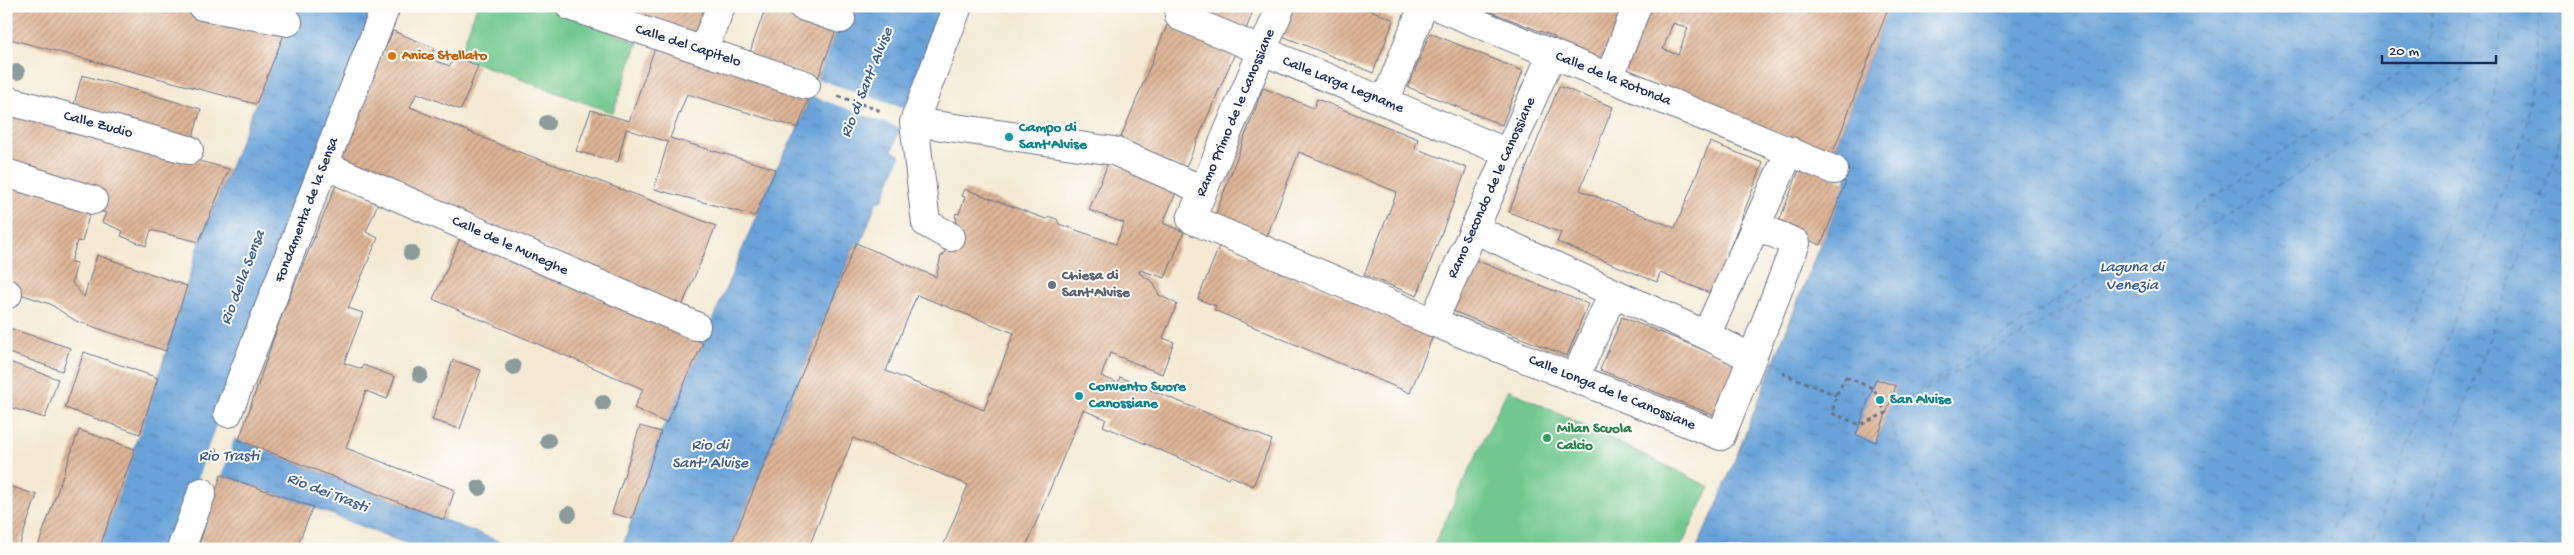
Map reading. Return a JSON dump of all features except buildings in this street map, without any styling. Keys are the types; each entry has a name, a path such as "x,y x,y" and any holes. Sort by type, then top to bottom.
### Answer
{"street":[{"path":"202,6 288,22"},
{"name":"Fondamenta de la Sensa","path":"225,424 386,6"},
{"name":"Calle del Capitelo","path":"570,6 806,85"},
{"path":"703,50 721,6"},
{"path":"802,6 841,19"},
{"path":"951,237 926,223 914,122 958,6"},
{"name":"Ramo Primo de le Canossiane","path":"1191,220 1281,6"},
{"path":"1386,102 1423,6"},
{"name":"Calle de la Rotonda","path":"1436,6 1790,151"},
{"path":"1609,78 1637,6"},
{"name":"Calle Larga Legname","path":"1179,16 1508,153"},
{"name":"Ramo Secondo de le Canossiane","path":"1433,322 1552,54"},
{"name":"Calle Zudio","path":"6,100 189,150"},
{"path":"914,122 1114,152 1203,190"},
{"path":"1706,335 1790,151 1834,170"},
{"name":"Calle de le Muneghe","path":"324,165 696,326"},
{"path":"6,173 93,200"},
{"name":"Calle Longa de le Canossiane","path":"1191,220 1433,322 1721,436 1752,358"},
{"path":"1474,229 1706,335 1752,358 1796,243 1756,225"},
{"path":"1574,378 1613,293"},
{"path":"181,549 202,492"}],"path":[{"path":"838,96 884,112"},
{"path":"1752,358 1836,395"},
{"path":"1846,377 1873,388 1886,413 1860,425 1832,413 1836,395 1846,377"},
{"path":"212,463 225,424"}],"green space":[{"path":"477,6 539,6 638,42 613,113 459,57"},
{"name":"Milan Scuola Calcio","path":"1508,389 1710,487 1680,549 1432,549"}],"water":[{"path":"295,6 373,6 214,431 519,549 420,549 295,500 202,468 174,549 99,549 158,378 208,216 210,217"},
{"name":"Rio di Sant' Alvise","path":"845,6 941,6 892,151 900,155 882,201 877,201 859,248 855,244 729,549 622,549 661,432 703,343 776,169 798,128"},
{"name":"Laguna di Venezia","path":"1889,6 2568,6 2568,549 1696,549 1717,505 1852,164 1832,155"}],"pier":[{"path":"815,78 908,110 902,129 807,94"},
{"path":"221,410 223,411 217,430 235,436 221,478 203,472 197,491 194,490"}],"ferry route":[{"path":"1899,404 2428,55 2433,6"},
{"path":"1886,413 2461,79 2468,6"},
{"path":"2326,549 2493,103 2504,6"},
{"path":"2369,549 2526,127 2541,6"},
{"path":"2412,549 2558,152 2568,83"},
{"path":"1886,414 1945,549"}],"place":[{"name":"Anice Stellato","path":"392,56"},
{"name":"Campo di Sant'Alvise","path":"1009,137"},
{"name":"Chiesa di Sant'Alvise","path":"1052,285"},
{"name":"Convento Suore Canossiane","path":"1079,396"},
{"name":"San Alvise","path":"1880,400"},
{"name":"Milan Scuola Calcio","path":"1547,438"}],"water label":[{"name":"Rio della Sensa","path":"244,278"},
{"name":"Rio Trasti","path":"229,457"},
{"name":"Rio dei Trasti","path":"327,494"}]}
